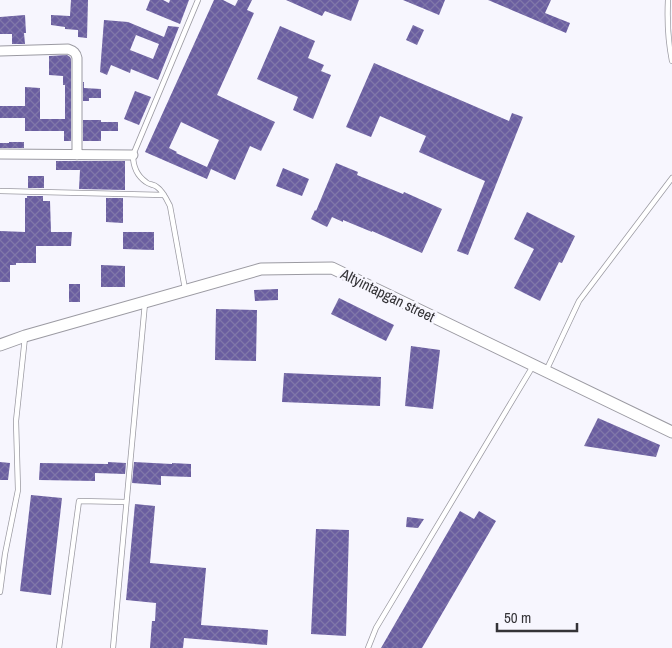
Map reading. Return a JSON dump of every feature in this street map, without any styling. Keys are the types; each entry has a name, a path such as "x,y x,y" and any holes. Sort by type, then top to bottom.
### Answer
{"street":[{"path":"0,50 72,50 76,54 77,154"},
{"path":"0,154 133,154"},
{"name":"Altyintapgan street","path":"0,345 25,336 261,269 332,268 672,432"}],"lane":[{"path":"186,290 170,206 157,186 147,183 137,174 133,164 133,154 198,0"},
{"path":"668,0 667,18 672,61"},
{"path":"546,371 579,302 672,178"},
{"path":"0,191 164,195"},
{"path":"113,648 146,302"},
{"path":"0,592 4,554 18,490 16,421 25,336"},
{"path":"368,648 376,628 533,365"},
{"path":"59,648 79,501 126,502"}],"building":[{"path":"71,0 88,0 87,38 78,37 78,30 51,25 51,15 70,16"},
{"path":"150,0 163,0 169,3 170,0 189,0 180,24 146,10"},
{"path":"214,0 223,0 235,6 238,0 252,0 247,10 254,13 217,95 275,122 261,151 250,146 235,180 211,169 207,179 145,152","holes":["181,122 219,140 207,167 169,148"]},
{"path":"286,0 359,0 351,21 325,11 322,16"},
{"path":"403,0 445,0 439,15"},
{"path":"488,0 551,0 545,13 570,23 566,33"},
{"path":"25,15 25,44 12,44 12,34 0,34 0,17"},
{"path":"104,20 128,22 164,37 168,26 179,27 158,80 131,69 130,73 111,65 107,75 100,72","holes":["136,35 159,44 153,59 130,50"]},
{"path":"413,25 424,30 417,45 406,40"},
{"path":"280,26 315,41 308,58 324,65 321,71 331,75 313,119 293,110 298,97 257,79"},
{"path":"67,55 71,59 71,141 64,141 64,131 25,131 25,118 0,118 0,106 25,106 25,87 40,88 40,119 65,119 65,85 63,85 63,76 49,75 49,56"},
{"path":"374,63 509,121 512,113 523,117 468,255 457,251 485,181 419,152 426,136 380,116 371,137 346,127"},
{"path":"83,82 84,88 101,89 101,98 89,98 89,101 83,101"},
{"path":"135,91 151,97 139,125 124,119"},
{"path":"83,120 118,122 118,131 101,131 101,141 83,141"},
{"path":"24,142 24,148 0,148 0,143"},
{"path":"56,161 125,161 125,190 79,189 80,170 56,170"},
{"path":"336,163 358,172 357,175 403,194 404,192 442,209 422,253 343,220 343,222 332,217 327,227 311,219"},
{"path":"283,168 309,179 302,196 276,186"},
{"path":"28,176 44,176 44,188 28,188"},
{"path":"27,196 43,196 43,201 50,201 51,232 72,232 71,246 36,246 36,263 16,263 16,265 10,265 10,282 0,282 0,231 25,232 25,198"},
{"path":"106,198 123,198 123,223 106,222"},
{"path":"527,212 575,236 562,263 559,262 540,301 514,288 534,249 514,239"},
{"path":"123,232 154,232 154,250 123,249"},
{"path":"101,265 125,266 125,287 101,287"},
{"path":"69,284 80,284 80,302 69,302"},
{"path":"278,289 278,300 255,301 254,290"},
{"path":"339,298 394,325 386,341 331,314"},
{"path":"216,309 257,310 256,361 215,360"},
{"path":"411,346 440,350 433,409 405,406"},
{"path":"284,373 381,377 380,406 282,402"},
{"path":"598,418 660,445 656,457 584,446"},
{"path":"0,462 10,463 8,480 0,480"},
{"path":"108,462 126,463 125,474 95,473 95,481 39,480 40,463 108,464"},
{"path":"134,462 191,464 191,477 161,476 161,485 132,483"},
{"path":"31,495 62,498 51,595 20,591"},
{"path":"135,504 155,506 150,563 206,568 201,625 268,630 267,645 184,638 183,648 150,648 152,621 155,621 156,603 126,600"},
{"path":"460,511 474,519 479,511 496,521 422,648 381,648"},
{"path":"407,517 424,519 418,528 406,527"},
{"path":"316,529 349,530 346,636 311,634"}]}
